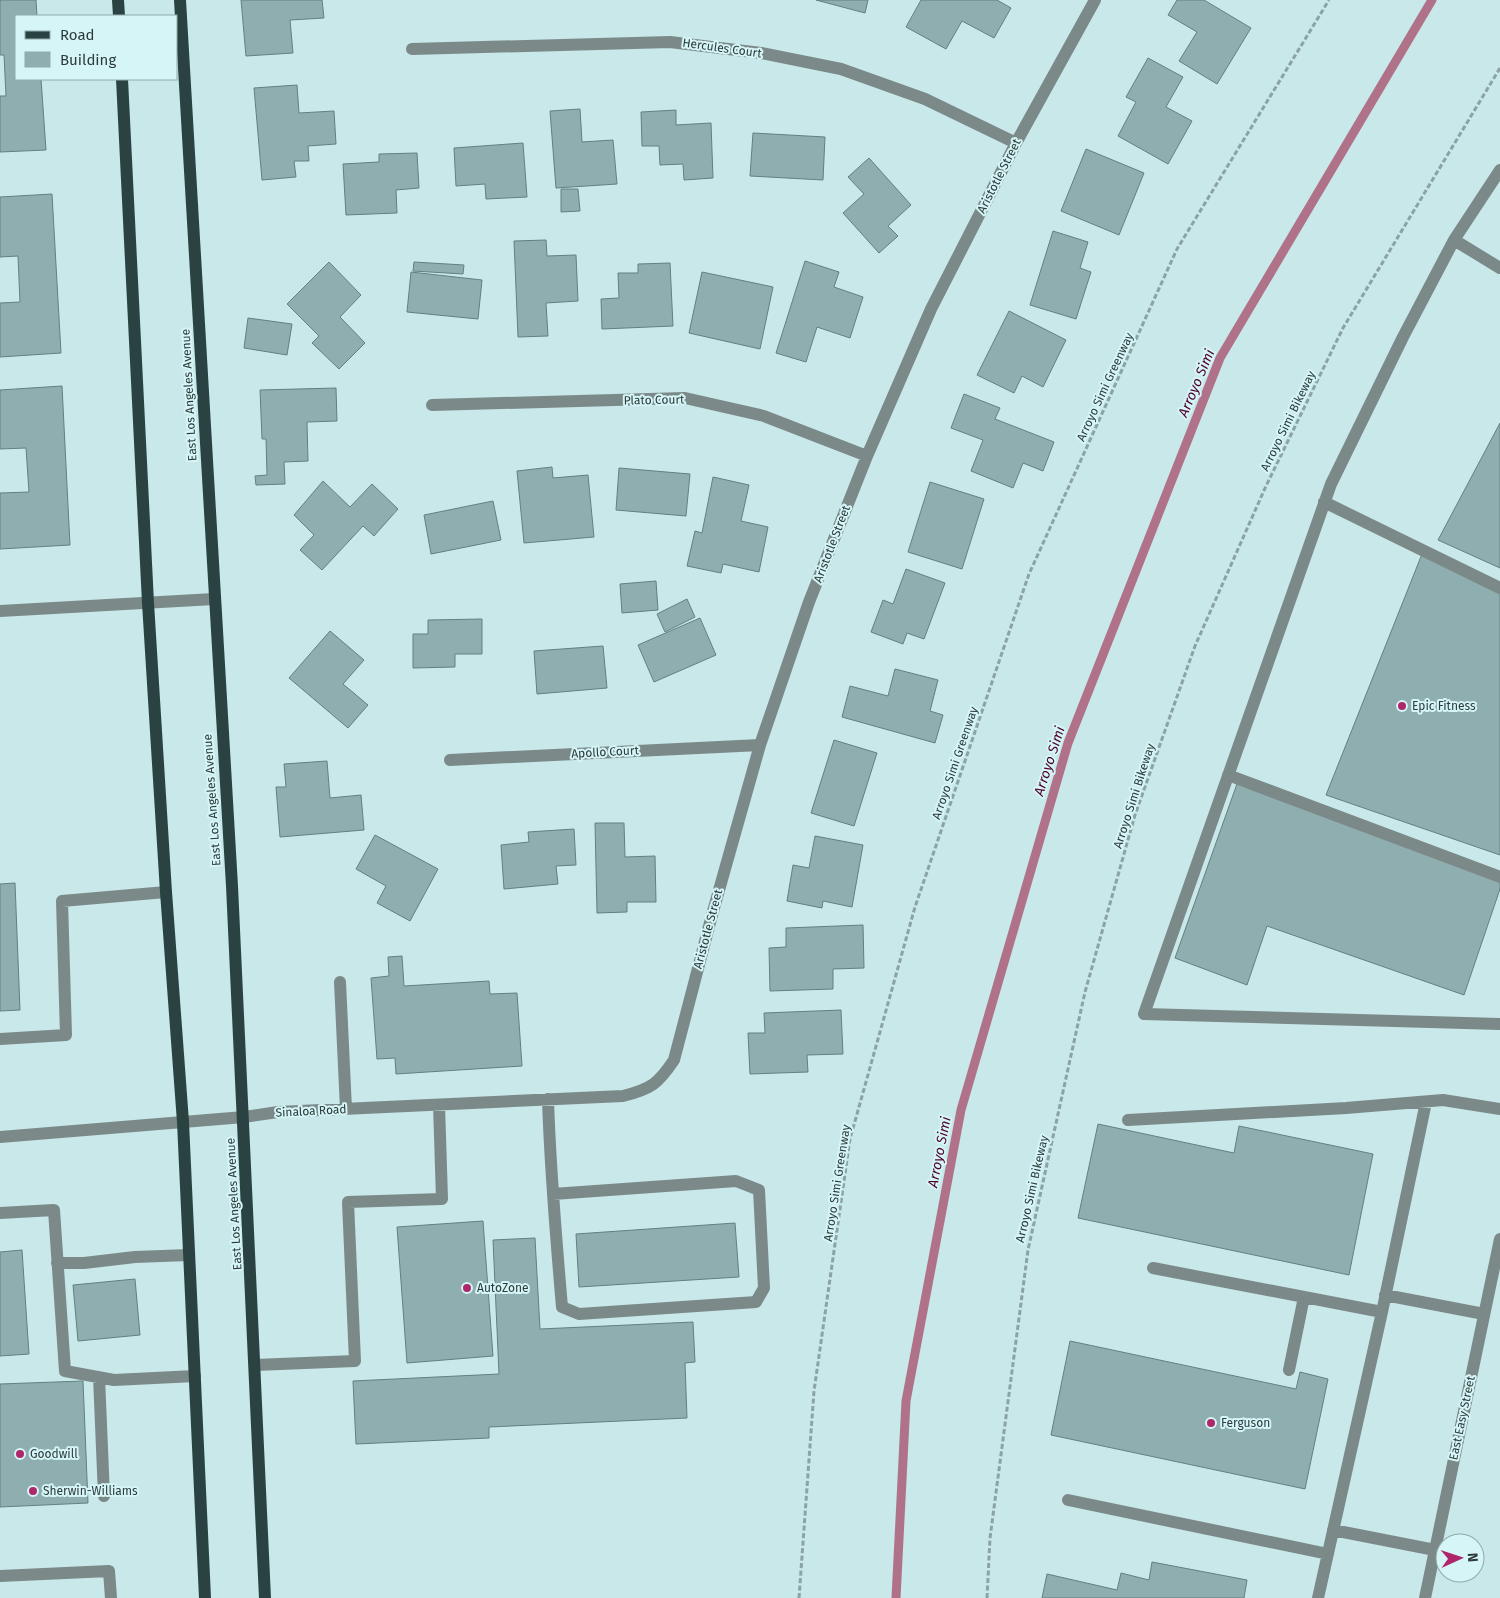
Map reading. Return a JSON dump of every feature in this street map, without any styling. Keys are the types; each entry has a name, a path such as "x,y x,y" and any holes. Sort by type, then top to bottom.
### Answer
{"main road":[{"path":"118,0 119,15"},
{"name":"East Los Angeles Avenue","path":"180,0 244,1117 265,1598"},
{"path":"122,80 148,603 183,1122 205,1598"}],"street":[{"name":"Aristotle Street","path":"624,1096 644,1091 662,1078 674,1060 712,915 760,745 809,602 867,456 931,308 1016,143 1095,0"},
{"name":"Hercules Court","path":"412,49 670,42 761,53 841,69 925,99 1016,143"},
{"path":"1500,170 1454,240 1403,337 1330,484 1144,1014 1500,1024"},
{"path":"1454,240 1500,268"},
{"name":"Plato Court","path":"432,405 685,398 764,416 867,456"},
{"path":"1324,502 1500,588"},
{"path":"0,611 214,599"},
{"name":"Apollo Court","path":"450,760 760,745"},
{"path":"1228,775 1500,877"},
{"path":"0,1039 66,1035 62,901 166,892"},
{"path":"340,982 346,1109"},
{"name":"Sinaloa Road","path":"0,1137 244,1117 278,1112 624,1096"},
{"path":"548,1099 553,1194 562,1307 579,1314 756,1302 764,1288 759,1190 736,1181 553,1194"},
{"path":"1128,1120 1346,1108 1443,1100 1500,1109"},
{"path":"1318,1598 1382,1312 1426,1102"},
{"path":"255,1364 354,1361 348,1202 442,1199 439,1105"},
{"path":"0,1213 54,1210 65,1371 114,1380 195,1376"},
{"name":"East Easy Street","path":"1439,1533 1500,1239"},
{"path":"57,1263 84,1264 135,1257 189,1255"},
{"path":"1153,1268 1382,1312"},
{"path":"1385,1295 1484,1314"},
{"path":"1289,1370 1304,1297"},
{"path":"99,1377 104,1496"},
{"path":"1068,1500 1328,1554"},
{"path":"1333,1530 1435,1550"},
{"name":"East Easy Street","path":"1425,1598 1435,1550"},
{"path":"0,1576 109,1571 111,1598"}],"path":[{"name":"Arroyo Simi Greenway","path":"799,1598 814,1391 850,1139 915,908 1029,574 1148,312 1177,250 1329,0"},
{"name":"Arroyo Simi Bikeway","path":"987,1598 990,1538 1028,1250 1086,992 1135,815 1195,646 1266,486 1343,328 1500,68"}],"building":[{"path":"0,0 36,0 37,15 15,15 15,80 41,80 46,150 0,152 0,96 6,96 4,55 0,55"},
{"path":"241,0 322,0 324,18 290,20 293,53 246,56"},
{"path":"816,0 868,0 865,13"},
{"path":"921,0 997,0 1011,8 994,38 962,21 946,49 906,27"},
{"path":"1177,0 1204,0 1251,28 1217,84 1179,61 1197,32 1168,15"},
{"path":"1148,58 1183,77 1166,107 1192,121 1168,164 1118,136 1136,102 1126,97"},
{"path":"297,85 299,113 334,111 336,144 308,146 309,161 294,161 296,177 262,180 254,88"},
{"path":"580,109 582,142 613,140 617,184 556,188 550,111"},
{"path":"676,110 676,125 711,123 713,178 684,180 683,164 660,165 659,146 642,146 641,112"},
{"path":"753,133 825,137 823,180 750,176"},
{"path":"523,143 527,197 486,199 485,184 456,186 454,148"},
{"path":"1086,149 1144,173 1119,235 1061,211"},
{"path":"417,153 419,188 396,190 397,213 346,215 343,164 379,162 379,154"},
{"path":"869,158 911,205 888,226 898,236 879,253 843,213 864,194 848,177"},
{"path":"561,189 578,189 580,211 561,212"},
{"path":"52,194 61,353 0,357 0,303 20,302 18,256 0,257 0,197"},
{"path":"1053,231 1088,242 1080,268 1091,272 1076,319 1030,305"},
{"path":"546,240 547,256 576,255 578,301 546,303 548,336 518,337 514,241"},
{"path":"805,261 839,272 834,287 863,297 850,338 817,327 806,362 776,353"},
{"path":"329,262 361,295 340,317 365,343 339,369 312,343 319,336 287,304"},
{"path":"414,262 464,265 463,274 413,271"},
{"path":"670,263 673,326 602,329 601,299 619,298 618,273 638,273 638,264"},
{"path":"411,272 482,280 478,319 407,312"},
{"path":"702,272 773,287 760,349 689,333"},
{"path":"1009,311 1066,340 1043,387 1022,376 1014,393 977,375"},
{"path":"248,318 292,324 287,355 244,348"},
{"path":"62,386 70,545 0,549 0,493 29,492 26,448 0,449 0,390"},
{"path":"336,388 337,421 307,422 308,461 284,462 285,484 256,485 255,476 267,475 266,439 262,439 260,390"},
{"path":"964,394 1000,408 995,419 1054,442 1043,471 1023,463 1013,488 971,471 983,440 951,428"},
{"path":"1500,423 1500,568 1438,540"},
{"path":"552,467 553,478 588,475 594,537 524,543 517,471"},
{"path":"619,468 690,474 686,516 616,510"},
{"path":"713,477 749,485 741,521 768,527 759,572 723,564 721,573 687,566 695,531 702,533"},
{"path":"323,481 350,507 372,484 398,509 374,536 363,526 322,570 300,550 314,535 294,515"},
{"path":"930,482 984,499 962,569 908,552"},
{"path":"493,501 501,540 431,554 424,515"},
{"path":"1422,554 1500,591 1500,855 1326,795"},
{"path":"906,569 945,583 924,639 907,633 903,644 871,632 883,600 893,604"},
{"path":"656,581 658,610 622,613 620,584"},
{"path":"687,599 695,617 665,632 657,614"},
{"path":"700,618 716,655 654,682 638,645"},
{"path":"482,619 482,654 455,654 455,667 413,668 413,634 428,634 428,620"},
{"path":"330,631 364,660 343,684 368,705 348,728 289,678"},
{"path":"603,646 607,688 537,694 534,651"},
{"path":"895,669 938,680 930,711 943,715 935,743 842,717 850,686 888,696"},
{"path":"834,740 877,753 854,826 811,813"},
{"path":"327,761 330,798 361,795 364,830 280,837 276,787 286,787 284,764"},
{"path":"1238,781 1500,878 1500,889 1464,995 1267,926 1247,985 1175,958"},
{"path":"595,823 624,823 625,857 655,856 656,902 627,902 627,912 597,913"},
{"path":"574,829 576,865 556,866 558,884 504,889 501,845 529,842 528,832"},
{"path":"375,835 438,869 410,921 377,903 386,886 356,869"},
{"path":"815,836 863,845 852,907 823,901 822,908 787,901 793,865 809,868"},
{"path":"15,883 20,1010 0,1011 0,884"},
{"path":"863,925 864,968 833,969 833,989 770,991 769,948 786,947 786,928"},
{"path":"402,956 404,986 489,981 490,994 517,993 522,1066 396,1074 395,1058 377,1059 371,978 389,976 388,957"},
{"path":"841,1010 843,1054 807,1055 808,1072 750,1074 748,1033 765,1033 764,1013"},
{"path":"1098,1124 1234,1153 1239,1126 1373,1154 1349,1275 1078,1218"},
{"path":"483,1221 493,1356 407,1363 397,1227"},
{"path":"735,1223 739,1277 579,1287 576,1234"},
{"path":"535,1238 540,1329 693,1322 695,1362 685,1363 687,1418 489,1427 489,1438 356,1444 353,1381 499,1374 493,1240"},
{"path":"22,1250 29,1354 0,1356 0,1252"},
{"path":"135,1279 140,1335 78,1341 73,1285"},
{"path":"1070,1341 1296,1389 1300,1372 1328,1379 1305,1489 1051,1435"},
{"path":"83,1381 88,1503 0,1507 0,1384"},
{"path":"1152,1562 1247,1580 1244,1598 1042,1598 1047,1574 1117,1590 1121,1573 1149,1580"}],"waterway":[{"name":"Arroyo Simi","path":"896,1598 906,1401 961,1110 1068,743 1220,358 1432,0"}],"place":[{"name":"Epic Fitness","path":"1402,706"},
{"name":"AutoZone","path":"467,1288"},
{"name":"Ferguson","path":"1211,1423"},
{"name":"Goodwill","path":"20,1454"},
{"name":"Sherwin-Williams","path":"33,1491"}]}
